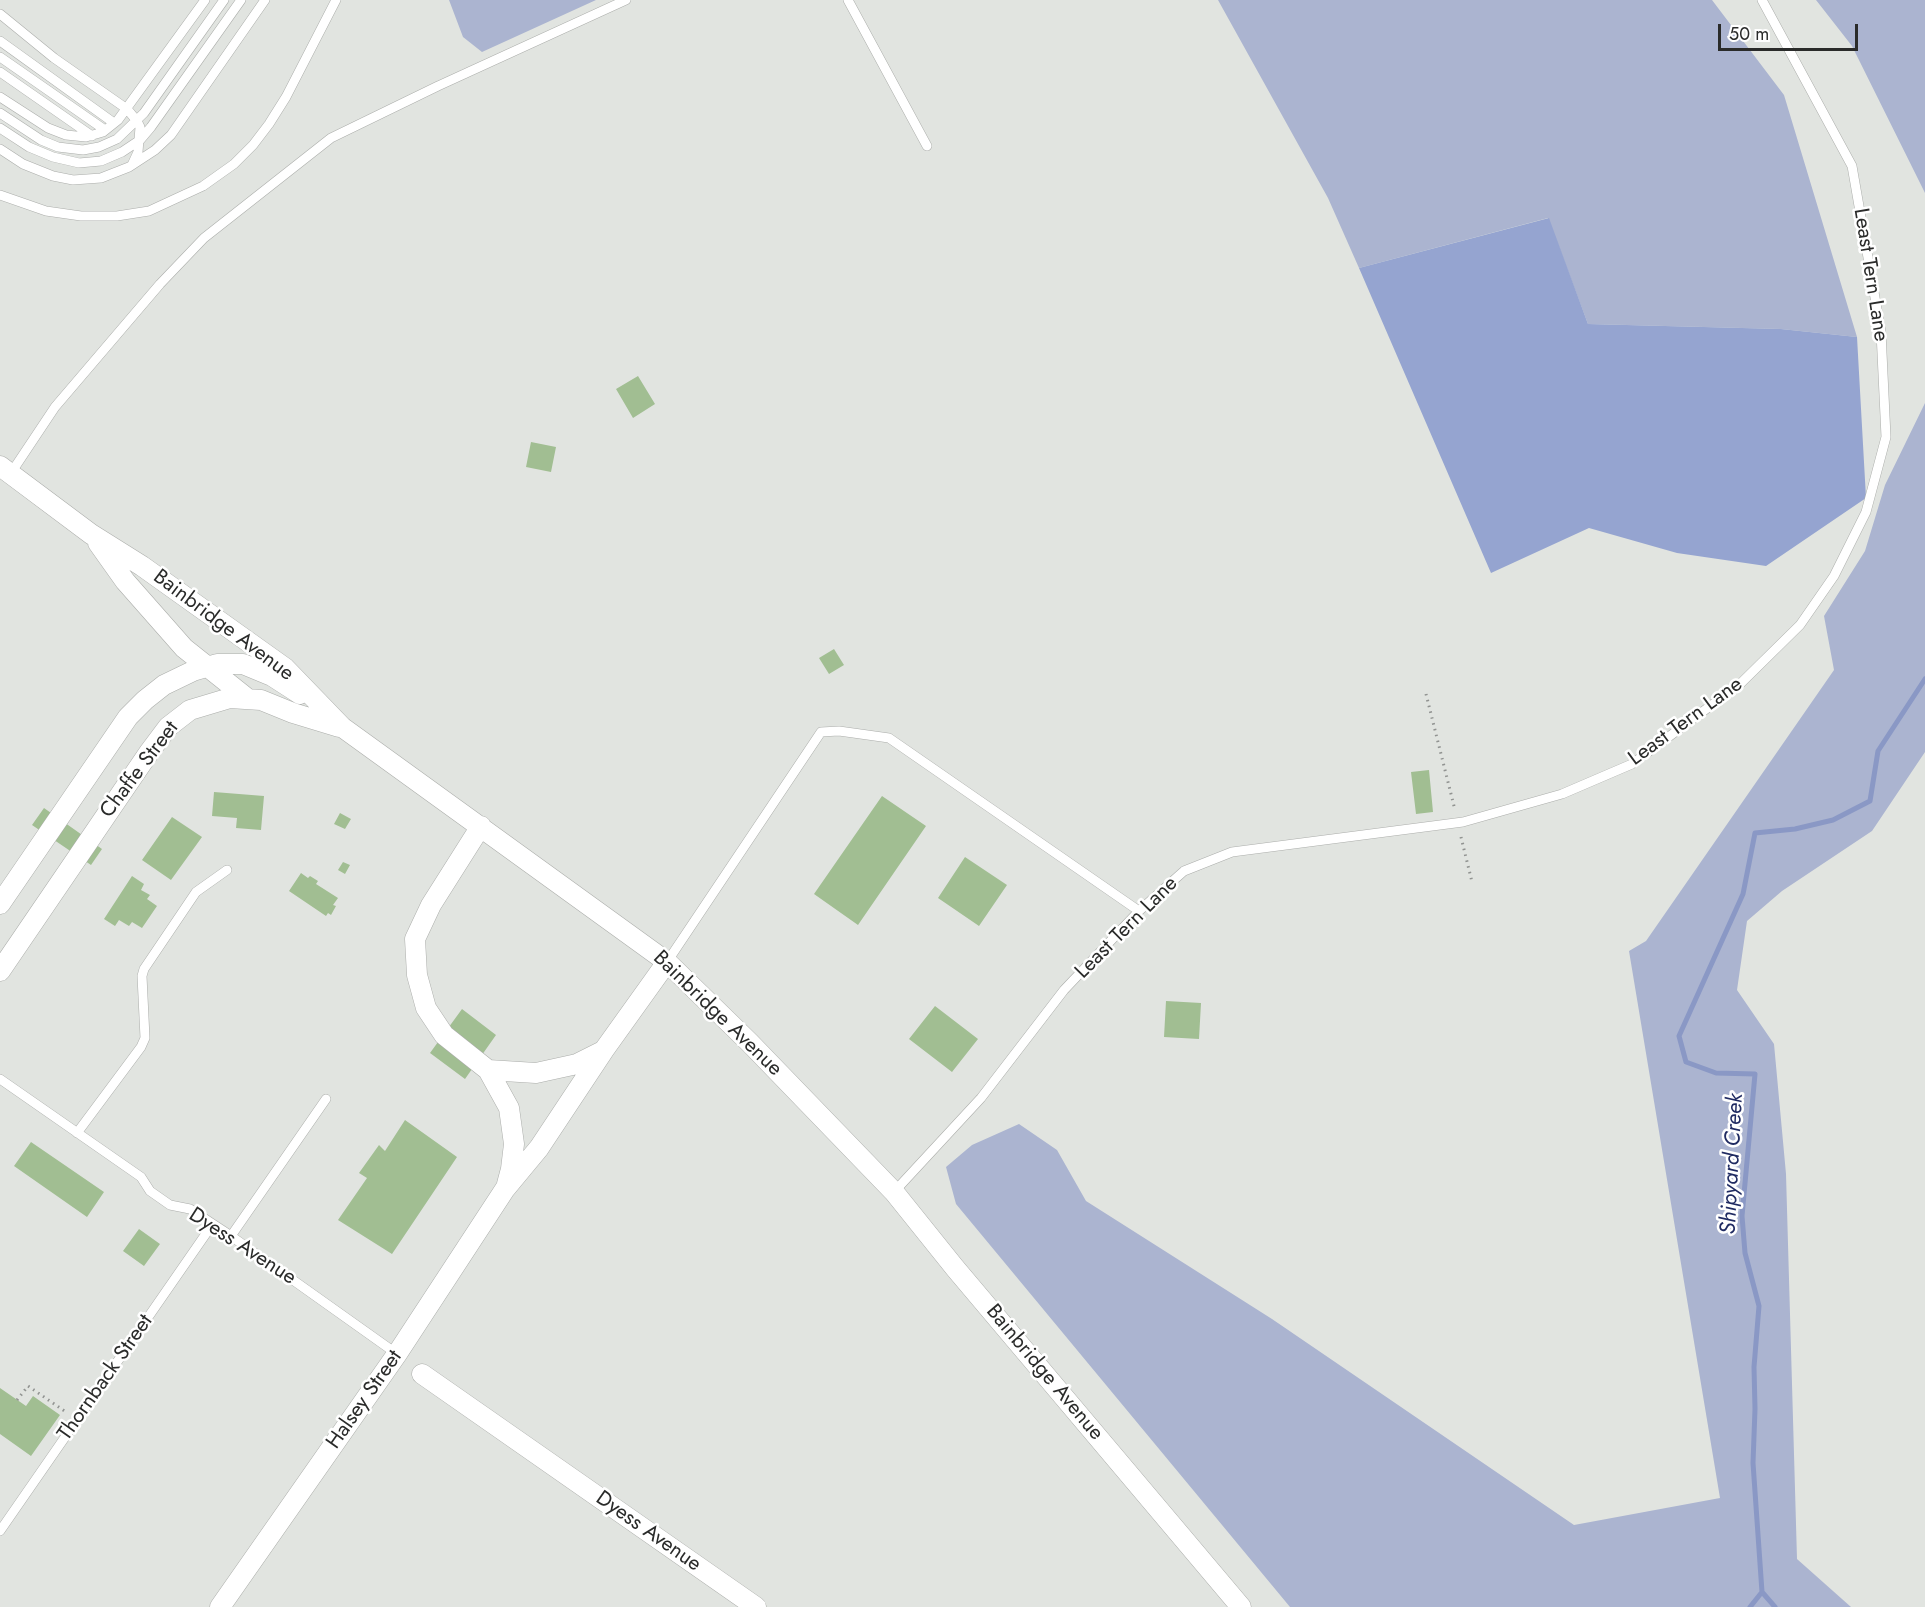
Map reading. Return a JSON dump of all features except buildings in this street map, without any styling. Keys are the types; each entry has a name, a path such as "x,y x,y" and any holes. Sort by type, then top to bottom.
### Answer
{"street":[{"name":"Bainbridge Avenue","path":"5,469 91,534 139,564 285,668 342,727 667,962 750,1043 894,1192 955,1268 1241,1607"},
{"name":"Bainbridge Avenue","path":"91,534 125,581 184,648 248,699"},
{"name":"Chaffe Street","path":"0,904 128,717 164,685 193,671 217,664 243,664 272,676 342,727"},
{"name":"Chaffe Street","path":"0,971 150,751 168,728 190,710 230,698 261,700 293,713 342,727"},
{"name":"Halsey Street","path":"481,826 432,905 415,939 417,975 426,1008 444,1035 488,1070 509,1107 514,1144 511,1169 505,1189"},
{"name":"Halsey Street","path":"220,1607 397,1354 505,1189 539,1148 604,1050 667,962"},
{"name":"Halsey Street","path":"488,1070 536,1073 578,1064 604,1050"},
{"name":"Dyess Avenue","path":"422,1374 756,1607"}],"lane":[{"path":"0,97 48,128 66,135 86,137 105,130 127,109 205,0"},
{"path":"0,113 41,140 58,147 84,150 99,147 117,139 137,121 158,94 224,0"},
{"path":"132,165 141,140 241,0"},
{"path":"0,149 23,164 53,176 73,180 101,178 132,165 155,150 171,135 265,0"},
{"path":"0,195 46,211 81,216 117,216 149,211 203,186 234,164 269,124 286,97 336,0"},
{"path":"5,469 160,284 204,238 331,138 626,0"},
{"path":"848,0 927,146"},
{"name":"Least Tern Lane","path":"894,1192 981,1098 1064,990 1139,911 1184,872 1232,852 1458,823 1562,794 1632,764 1740,684 1800,625 1834,576 1866,512 1886,437 1881,332 1852,166 1762,0"},
{"path":"0,14 54,58 127,109 137,121 141,140"},
{"path":"0,42 114,123"},
{"path":"0,57 105,130"},
{"path":"0,72 92,136"},
{"path":"0,128 29,147 53,157 80,164 101,161 141,140"},
{"path":"667,962 821,732 839,731 889,738 1139,911"},
{"path":"77,1132 141,1047 145,1038 142,976 144,969 196,892 227,870"},
{"name":"Dyess Avenue","path":"0,1079 141,1177 150,1191 170,1205 190,1209 397,1354"},
{"path":"231,1236 326,1099"},
{"name":"Thornback Street","path":"0,1532 212,1225"}],"path":[{"path":"1426,694 1472,882"},
{"path":"17,1400 28,1386 77,1420"}],"shaded area":[{"path":"449,0 596,0 482,52 463,37"},
{"path":"1218,0 1712,0 1784,95 1857,337 1781,329 1588,324 1548,218 1359,268 1328,198"},
{"path":"1816,0 1925,0 1925,193 1852,46"},
{"path":"1549,218 1588,324 1781,329 1857,337 1866,498 1766,566 1677,553 1589,528 1491,573 1359,268"},
{"path":"1925,403 1925,752 1872,831 1782,891 1747,921 1737,990 1774,1044 1786,1174 1797,1559 1851,1607 1290,1607 956,1204 946,1167 972,1145 1019,1124 1057,1150 1086,1201 1272,1319 1574,1525 1720,1498 1629,951 1646,941 1834,670 1824,616 1865,551 1885,485"}],"waterway":[{"name":"Shipyard Creek","path":"1750,1607 1762,1592 1753,1463 1754,1367 1759,1306 1745,1253 1742,1216 1755,1074 1716,1073 1686,1062 1679,1036 1743,894 1755,833 1795,829 1833,820 1870,801 1878,751 1925,679"},
{"path":"1762,1592 1775,1607"}]}
